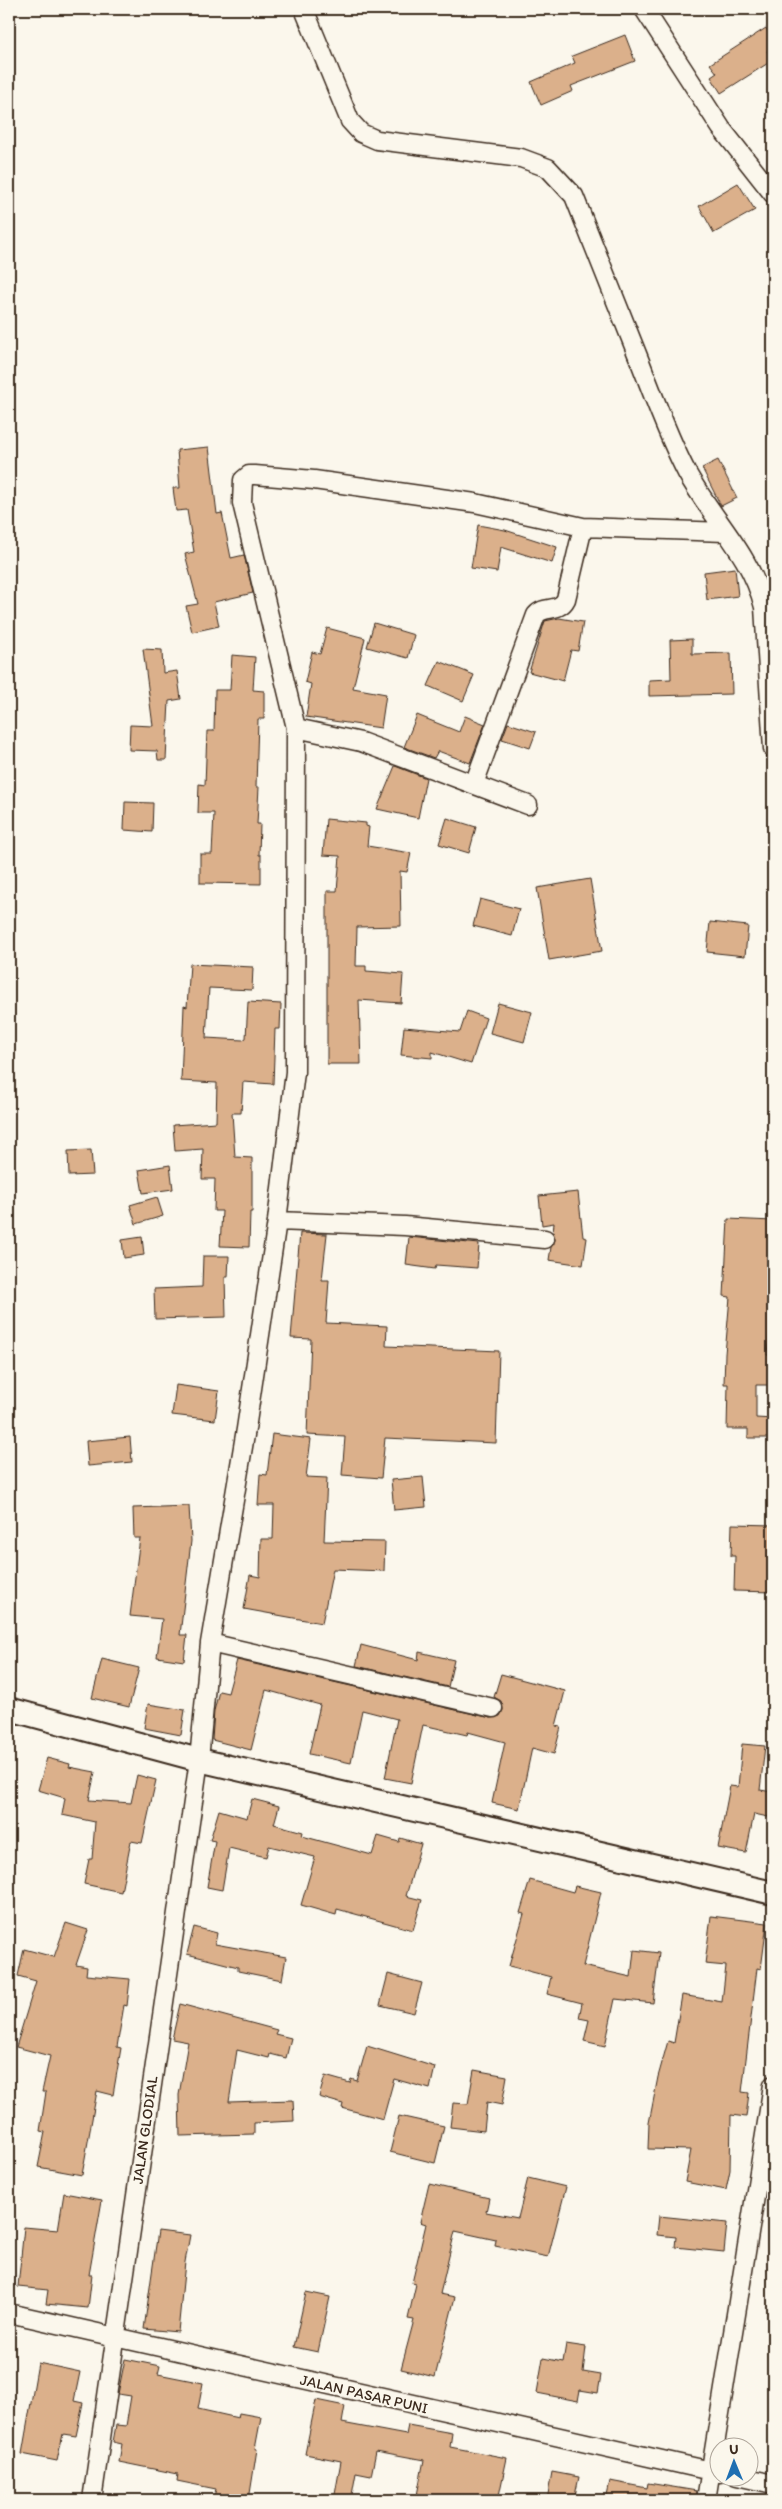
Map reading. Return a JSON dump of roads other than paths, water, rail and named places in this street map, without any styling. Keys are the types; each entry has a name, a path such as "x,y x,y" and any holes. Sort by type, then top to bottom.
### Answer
{"street":[{"path":"304,9 350,120 361,133 377,140 521,158 548,168 574,196 665,427 688,474 725,532 742,553 759,590 764,607 773,749"},
{"path":"644,9 722,128 773,194"},
{"name":"JALAN GLODIAL","path":"92,2500 200,1760 210,1643 246,1429 277,1221 295,1072 296,728 242,503 243,480 255,475 314,480 475,503 583,527"},
{"path":"474,784 536,615 539,611 559,607 566,599 583,527 725,532"},
{"path":"296,728 361,742 528,805"},
{"path":"277,1221 423,1227 545,1239"},
{"path":"210,1643 493,1708"},
{"path":"9,1709 200,1760 773,1892"},
{"path":"720,2436 773,2085"},
{"name":"JALAN PASAR PUNI","path":"9,2313 115,2335 376,2397 710,2471"},
{"path":"760,2481 773,2484"},
{"path":"706,2500 710,2486"}]}
